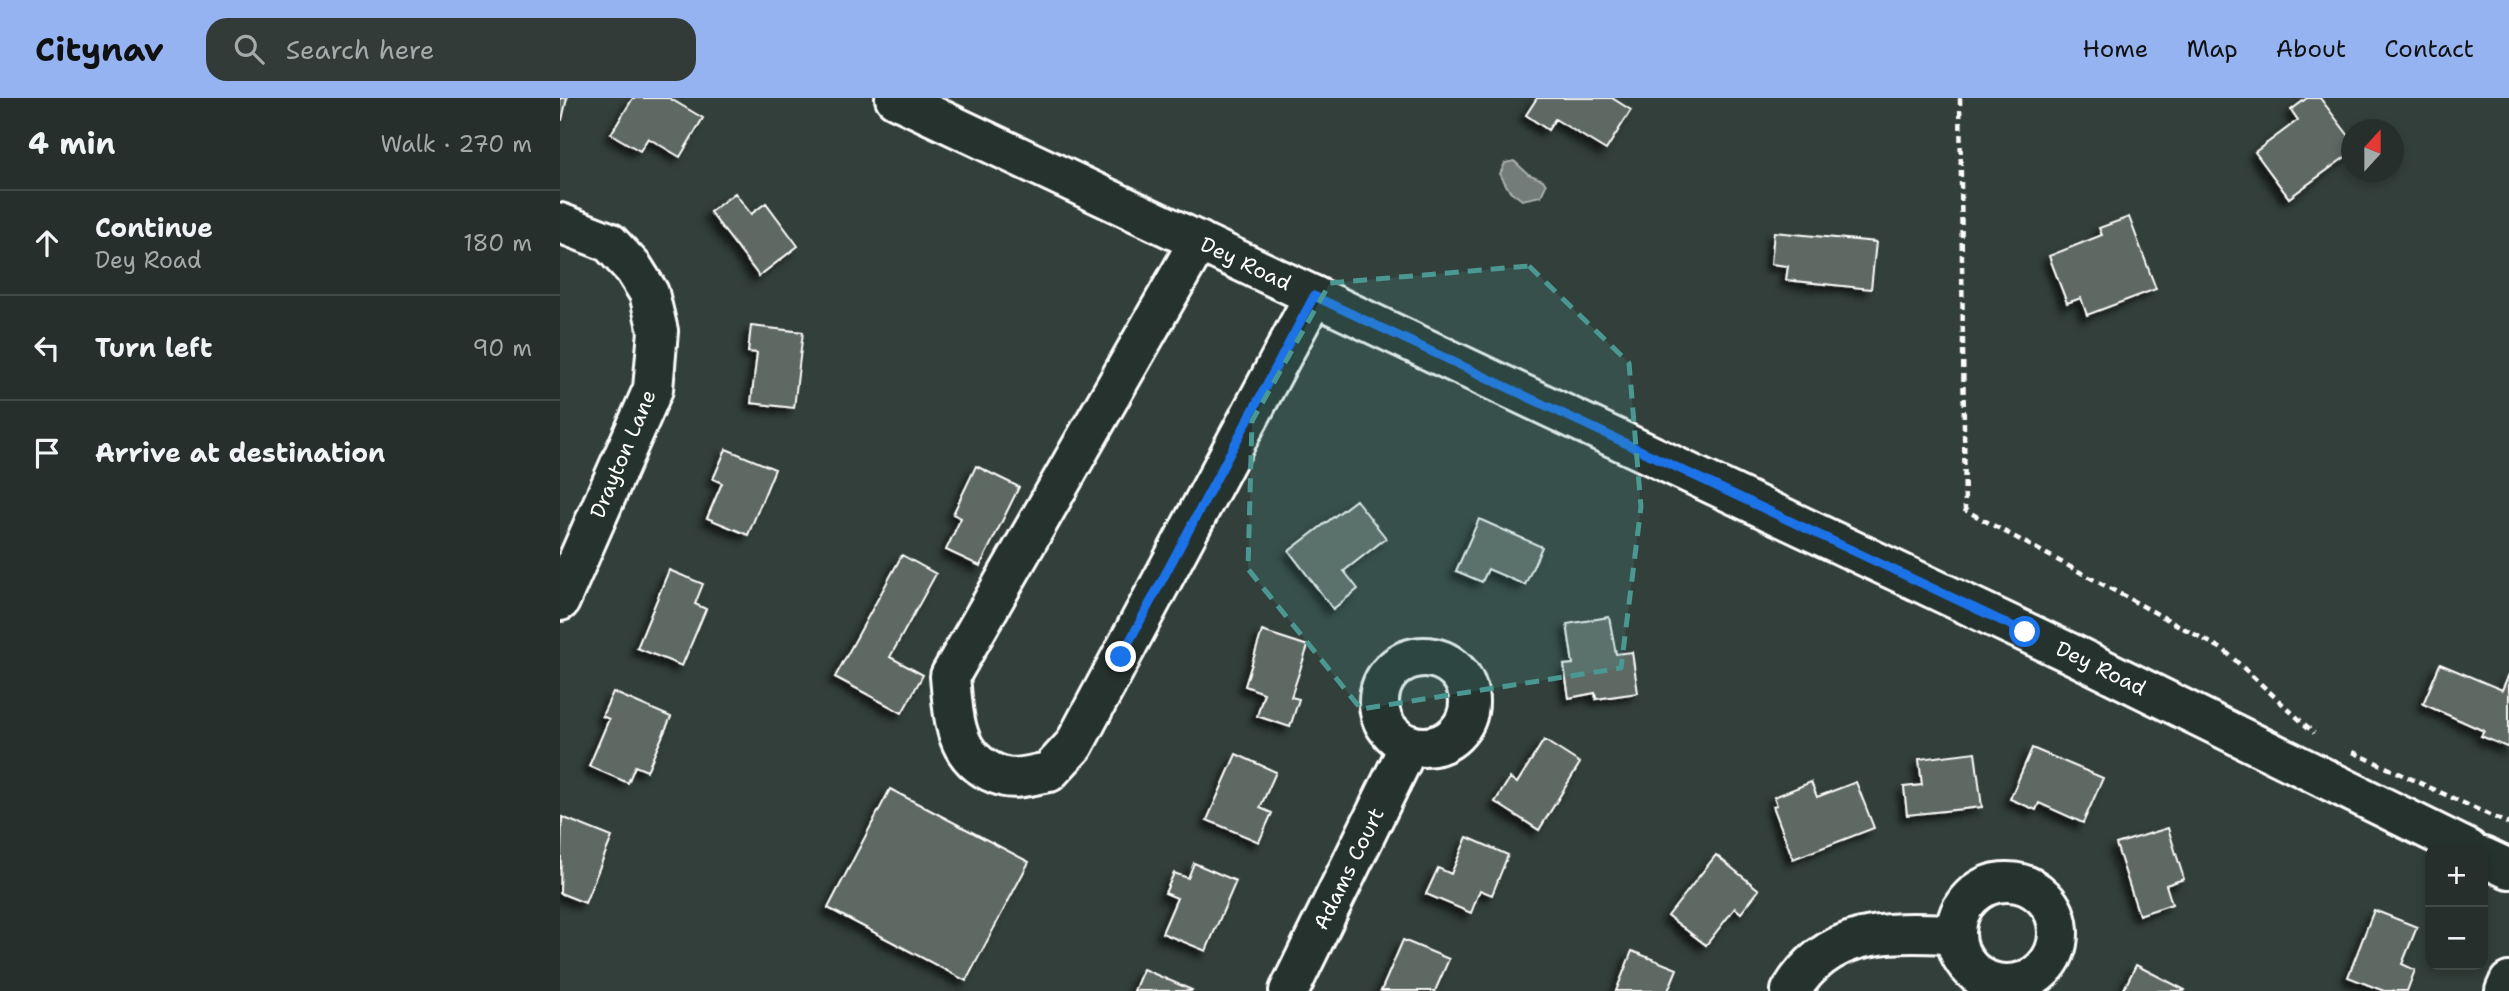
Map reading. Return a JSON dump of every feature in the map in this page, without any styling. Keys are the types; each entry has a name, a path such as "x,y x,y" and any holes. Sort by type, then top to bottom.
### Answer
{"main road":[{"name":"Dey Road","path":"895,98 2074,655 2458,844"},
{"name":"Drayton Lane","path":"560,223 609,242 626,260 649,293 658,331 653,389 560,601"},
{"path":"1199,241 950,676 955,728 973,762 1007,778 1049,772 1074,745 1314,296"},
{"name":"Adams Court","path":"1289,991 1409,746"},
{"path":"2488,859 2509,869"},
{"path":"1791,991 1815,963 1837,946 1862,935 1899,932 1955,934"},
{"path":"2505,991 2509,982"}],"path":[{"path":"1960,98 1965,510 2224,650 2313,733 2325,738"},
{"path":"2350,750 2509,824"}],"highlighted area":[{"path":"1529,266 1629,363 1641,507 1621,668 1361,709 1248,569 1252,421 1330,283"}],"shaded area":[{"path":"1514,161 1528,174 1543,180 1546,185 1541,196 1522,200 1509,190 1500,174 1505,163"}],"building":[{"path":"560,98 567,98 562,120 560,120"},
{"path":"633,98 669,98 703,118 680,157 648,138 640,151 611,134"},
{"path":"1537,98 1612,98 1631,110 1606,150 1555,119 1548,130 1526,115"},
{"path":"2307,98 2320,98 2341,126 2341,160 2289,198 2255,152 2298,120 2291,110"},
{"path":"735,193 751,214 766,203 798,246 759,276 710,212"},
{"path":"2129,217 2156,289 2087,315 2081,298 2067,303 2049,256 2102,235 2099,228"},
{"path":"1774,232 1876,242 1871,289 1786,280 1788,266 1771,264"},
{"path":"751,326 803,332 794,408 751,403 757,353 748,352"},
{"path":"726,449 775,469 748,535 707,518 722,483 713,479"},
{"path":"976,466 1019,487 980,566 946,550 961,518 953,514"},
{"path":"1356,500 1386,538 1344,571 1358,589 1333,609 1289,551"},
{"path":"1479,519 1542,547 1525,585 1488,569 1482,582 1456,571"},
{"path":"902,555 936,574 890,657 923,675 902,713 835,677"},
{"path":"669,570 703,584 695,604 706,609 682,666 637,648"},
{"path":"1609,617 1616,654 1632,652 1638,693 1596,699 1595,693 1569,698 1564,665 1573,664 1567,624"},
{"path":"1262,631 1308,646 1291,697 1299,699 1290,727 1257,716 1264,693 1245,686"},
{"path":"2440,664 2502,690 2509,674 2509,748 2481,736 2484,731 2423,704"},
{"path":"613,692 671,717 647,771 635,766 628,783 589,766 609,719 602,716"},
{"path":"1544,740 1580,763 1539,830 1495,802 1510,778 1517,783"},
{"path":"2032,748 2103,778 2083,823 2039,803 2036,810 2010,799"},
{"path":"1975,752 1982,807 1907,815 1904,787 1922,785 1919,759"},
{"path":"1236,754 1276,772 1260,808 1272,813 1259,842 1207,820"},
{"path":"1811,782 1817,797 1856,782 1874,828 1793,859 1773,806 1777,805 1774,797"},
{"path":"890,789 1029,862 966,981 828,908"},
{"path":"562,817 612,837 585,903 560,893"},
{"path":"2168,828 2184,879 2166,885 2172,904 2139,915 2116,844"},
{"path":"1467,837 1508,855 1492,895 1480,890 1471,913 1426,894 1438,868 1451,874"},
{"path":"1716,855 1759,890 1741,913 1735,908 1706,945 1668,916"},
{"path":"1194,863 1236,881 1206,951 1162,933 1177,898 1165,893 1174,873 1188,878"},
{"path":"2374,910 2417,927 2402,964 2415,970 2407,991 2384,991 2348,977"},
{"path":"1403,940 1449,959 1435,991 1381,991"},
{"path":"1632,951 1677,969 1668,991 1616,991"},
{"path":"2136,965 2185,990 2123,991"},
{"path":"1143,969 1192,990 1134,991"}],"route":[{"path":"1121,657 1314,296 2025,632"}]}
